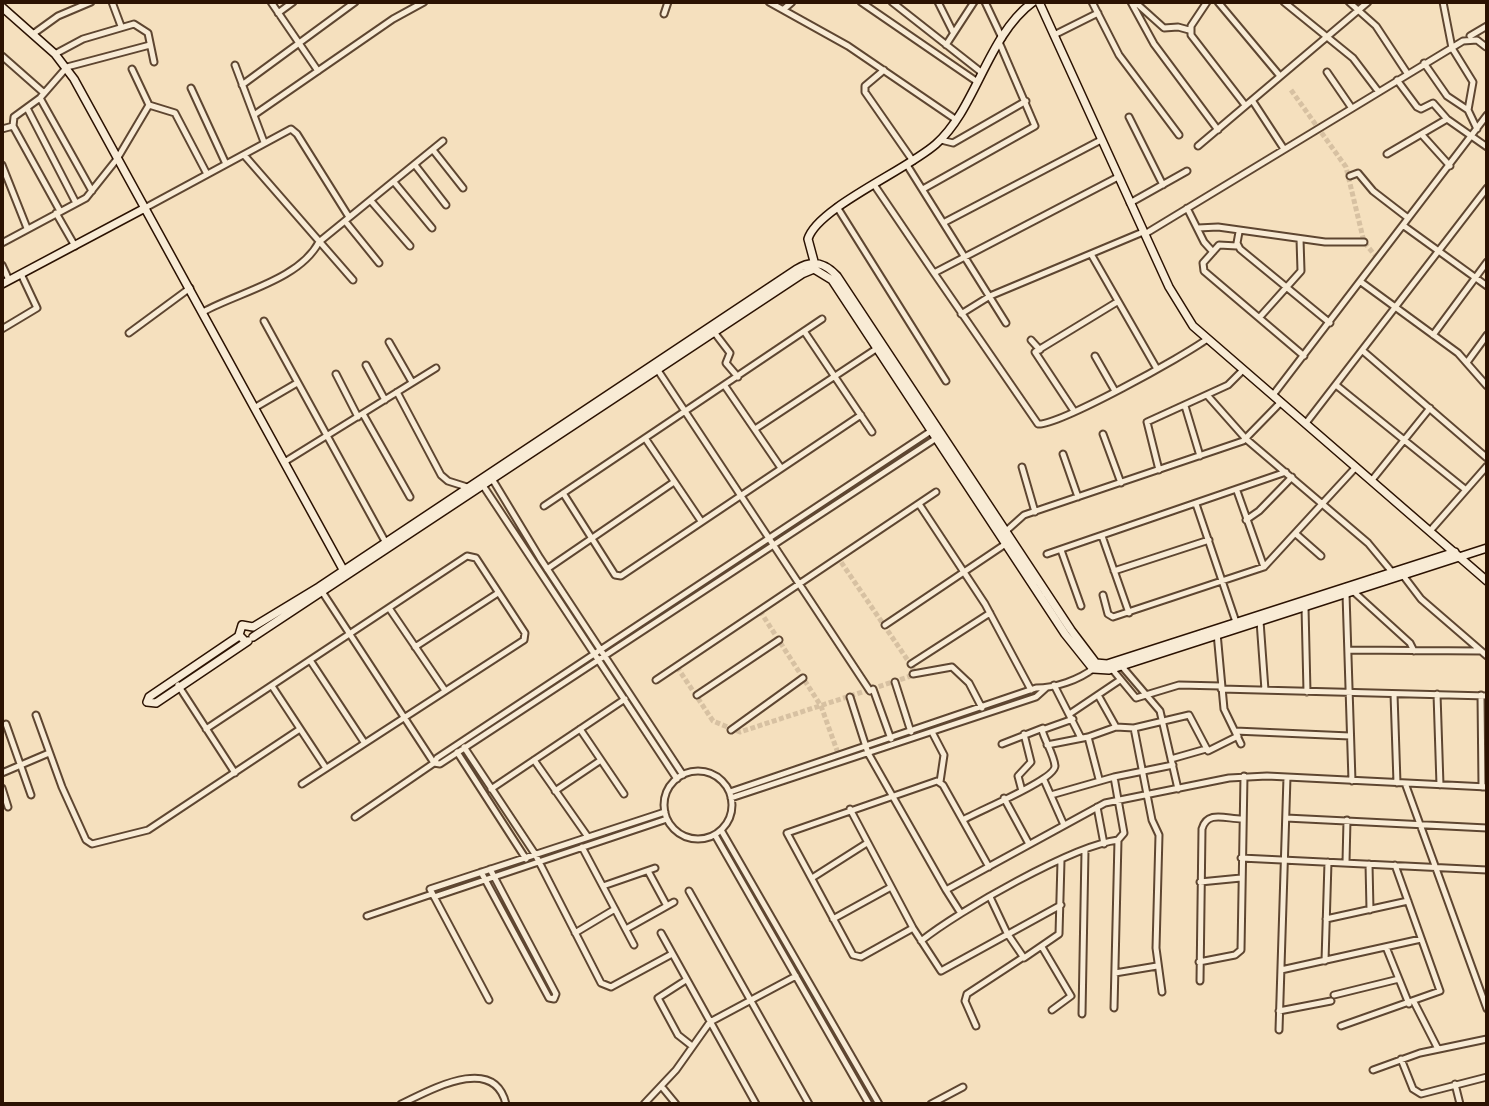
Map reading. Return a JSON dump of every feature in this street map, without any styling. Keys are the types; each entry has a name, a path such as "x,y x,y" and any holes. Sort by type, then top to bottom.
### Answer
{"street":[{"path":"33,34 58,16 91,2"},
{"path":"112,2 121,26"},
{"path":"271,2 318,71"},
{"path":"278,13 293,2"},
{"path":"242,85 355,2"},
{"path":"254,115 393,19 424,2"},
{"path":"664,14 668,2"},
{"path":"769,2 884,70 955,119"},
{"path":"784,9 792,2"},
{"path":"861,2 976,81"},
{"path":"892,2 981,72"},
{"path":"938,2 953,32"},
{"path":"946,45 974,2"},
{"path":"923,189 1035,127 985,2"},
{"path":"1033,2 1001,40 940,140 910,163 819,219 810,230 808,239 815,266 832,280 879,347 1006,538 1065,634 1096,666"},
{"path":"1039,2 1180,309 1207,339 1487,581"},
{"path":"1093,2 1119,55 1179,135"},
{"path":"1133,2 1161,26 1189,30 1245,105"},
{"path":"1133,2 1154,44 1218,130"},
{"path":"1189,30 1207,2"},
{"path":"1218,2 1280,76"},
{"path":"1284,2 1361,66 1378,91"},
{"path":"1349,2 1385,38 1406,74"},
{"path":"1198,146 1368,2"},
{"path":"1443,2 1452,48 1473,82 1468,110"},
{"path":"2,7 67,67 346,573"},
{"path":"1054,36 1098,13"},
{"path":"55,54 83,39 121,26 140,26 148,33 154,62"},
{"path":"1470,36 1487,26"},
{"path":"961,314 990,296 1144,233 1452,48 1470,39 1486,47"},
{"path":"75,246 13,126 14,117 42,95 67,67 150,45"},
{"path":"2,56 42,95 92,191"},
{"path":"1424,63 1447,96 1468,110 1477,129"},
{"path":"235,65 264,142"},
{"path":"132,69 149,105 175,113 207,174"},
{"path":"884,70 865,86 865,92 1006,323"},
{"path":"1327,72 1350,107"},
{"path":"1397,80 1417,107 1421,109 1433,103 1447,119 1487,146"},
{"path":"191,88 226,164"},
{"path":"1252,100 1284,149"},
{"path":"940,140 953,143 1026,101"},
{"path":"2,243 76,203 92,191 117,159 149,105"},
{"path":"27,108 76,203"},
{"path":"1273,395 1487,115"},
{"path":"1129,117 1163,185"},
{"path":"1387,154 1447,119"},
{"path":"2,130 13,126"},
{"path":"2,265 5,282 287,130 294,131 347,219 379,263"},
{"path":"1423,135 1450,166"},
{"path":"944,222 1101,140"},
{"path":"203,312 231,296 260,287 307,260 319,242 443,141"},
{"path":"433,150 463,188"},
{"path":"244,155 352,280"},
{"path":"415,165 446,205"},
{"path":"2,168 27,228"},
{"path":"1130,203 1187,171"},
{"path":"1350,176 1358,173 1362,175 1373,191 1408,218"},
{"path":"934,273 1118,177"},
{"path":"394,182 432,228"},
{"path":"874,186 1035,422 1043,425 1074,411 1157,369 1207,339"},
{"path":"1306,423 1487,188"},
{"path":"370,201 410,246"},
{"path":"837,207 946,382"},
{"path":"1187,208 1204,242 1213,252"},
{"path":"1404,226 1487,286"},
{"path":"1198,228 1218,227 1300,239 1364,242"},
{"path":"1237,246 1240,232"},
{"path":"1259,318 1300,271 1300,239"},
{"path":"1304,356 1203,271 1203,263 1223,244 1237,246 1329,323"},
{"path":"1091,254 1157,369"},
{"path":"1433,335 1487,262"},
{"path":"656,367 815,266"},
{"path":"346,573 386,543 482,483 656,367 797,269 815,266"},
{"path":"2,329 37,308 21,274"},
{"path":"1361,282 1468,361 1487,386"},
{"path":"129,333 190,288"},
{"path":"1074,411 1035,352 1117,302"},
{"path":"544,506 822,319"},
{"path":"264,321 386,543"},
{"path":"804,331 872,432"},
{"path":"714,332 730,353 726,363 738,377"},
{"path":"1468,361 1487,335"},
{"path":"1031,340 1040,350"},
{"path":"389,342 412,382"},
{"path":"755,429 879,347"},
{"path":"1363,351 1487,458"},
{"path":"1095,356 1115,391"},
{"path":"366,365 385,400"},
{"path":"656,367 740,497 871,690 891,738"},
{"path":"286,461 436,368"},
{"path":"1159,470 1147,422 1228,385 1243,370"},
{"path":"336,374 410,497"},
{"path":"256,407 297,383"},
{"path":"1336,385 1465,490"},
{"path":"725,386 780,468"},
{"path":"397,392 441,475 448,481 471,490"},
{"path":"1207,395 1246,439 1368,543 1421,599 1487,656"},
{"path":"885,625 965,572 1006,538 1018,518 1246,439 1281,402"},
{"path":"1185,405 1200,456"},
{"path":"1372,480 1430,408"},
{"path":"563,493 618,576 861,415"},
{"path":"355,817 434,763 440,764 455,750 936,433"},
{"path":"1103,434 1121,483"},
{"path":"645,438 701,521"},
{"path":"1063,454 1078,498"},
{"path":"1430,531 1487,466"},
{"path":"1022,467 1035,512"},
{"path":"1103,595 1110,616 1264,567 1356,467"},
{"path":"1047,554 1286,472"},
{"path":"491,477 625,699 680,777"},
{"path":"1246,520 1259,511 1292,477"},
{"path":"547,569 674,482"},
{"path":"482,483 680,777"},
{"path":"235,773 177,684 471,490"},
{"path":"1237,491 1264,567"},
{"path":"656,680 936,492"},
{"path":"919,504 990,613 1031,690"},
{"path":"1196,504 1236,622"},
{"path":"1296,534 1321,556"},
{"path":"1102,536 1129,612"},
{"path":"1114,571 1209,540"},
{"path":"1216,632 1236,622 1487,548"},
{"path":"1061,550 1081,606"},
{"path":"206,729 472,555 526,636 302,784"},
{"path":"867,750 891,738 1031,690 1082,676 1096,666 1117,665 1216,632 1350,593 1399,573"},
{"path":"246,638 253,627 321,590"},
{"path":"321,590 434,763"},
{"path":"415,647 498,593"},
{"path":"1350,593 1352,780"},
{"path":"1350,593 1410,643 1414,651"},
{"path":"1305,607 1307,692"},
{"path":"389,608 444,690"},
{"path":"911,664 990,613"},
{"path":"1260,621 1265,690"},
{"path":"246,638 242,625 253,627"},
{"path":"1216,632 1224,709 1241,744"},
{"path":"696,695 779,640"},
{"path":"1349,650 1481,651"},
{"path":"310,660 364,742"},
{"path":"946,890 1097,807 1148,794 1244,776 1485,787 1484,696 1307,692 1179,685 1136,698 1121,680 1117,665"},
{"path":"1117,665 1148,695 1163,720 1178,789"},
{"path":"913,674 936,667 952,667 963,675 982,708"},
{"path":"731,730 803,678"},
{"path":"1002,744 1072,716 1097,695 1121,680"},
{"path":"895,682 911,732"},
{"path":"1054,685 1084,737 1099,779"},
{"path":"272,686 326,768"},
{"path":"731,795 1036,697 1046,688"},
{"path":"1394,694 1396,783"},
{"path":"1437,694 1440,785"},
{"path":"1097,695 1116,727"},
{"path":"850,697 867,750 960,912"},
{"path":"491,789 625,699"},
{"path":"36,715 86,840 92,844 148,830 300,729"},
{"path":"1047,745 1116,727 1134,728 1191,715 1206,749"},
{"path":"6,724 31,795"},
{"path":"963,820 1044,780 1055,767 1043,728"},
{"path":"1134,728 1152,820 1159,835 1157,966 1162,992"},
{"path":"580,729 624,794"},
{"path":"932,732 944,755 940,782 989,867"},
{"path":"1051,795 1099,779 1142,772 1206,749 1211,751 1237,733 1350,736"},
{"path":"1022,791 1018,776 1031,762 1024,734"},
{"path":"463,745 535,854 605,986 611,987 672,954"},
{"path":"455,750 529,864"},
{"path":"2,773 49,753"},
{"path":"534,760 588,837"},
{"path":"555,791 601,760"},
{"path":"699,771 710,773 724,783 731,795 731,814 722,830 715,835 698,839 687,837 677,832 667,819 666,796 680,777 699,771"},
{"path":"1199,962 1240,952 1244,776"},
{"path":"921,941 960,912 1061,861 1118,840 1124,833 1114,777"},
{"path":"1279,1030 1287,777"},
{"path":"913,928 859,958 850,950 787,833 933,780 940,782"},
{"path":"1044,780 1064,825"},
{"path":"1405,783 1487,1009"},
{"path":"2,788 8,807"},
{"path":"1004,798 1029,844"},
{"path":"1097,807 1104,844"},
{"path":"850,809 913,928 938,969 945,971 1007,933 1061,905"},
{"path":"367,916 481,872 665,812"},
{"path":"1200,981 1203,822 1212,816 1242,819"},
{"path":"1286,818 1487,828"},
{"path":"432,893 485,879 667,819"},
{"path":"1346,862 1347,820"},
{"path":"722,830 878,1104"},
{"path":"715,835 869,1104"},
{"path":"1114,1008 1118,840"},
{"path":"812,878 867,843"},
{"path":"582,847 634,945"},
{"path":"1082,1014 1085,851"},
{"path":"1241,858 1487,870"},
{"path":"976,1026 965,998 1059,934 1061,861"},
{"path":"1325,961 1328,862"},
{"path":"1369,864 1370,910"},
{"path":"1341,1026 1438,993 1441,988 1395,865"},
{"path":"603,886 655,868"},
{"path":"481,872 549,998 554,999 556,994 490,869"},
{"path":"648,871 667,906"},
{"path":"1200,882 1241,878"},
{"path":"833,919 891,887"},
{"path":"688,891 809,1104"},
{"path":"432,893 489,1000"},
{"path":"990,897 1022,958"},
{"path":"1326,919 1408,901"},
{"path":"626,929 674,902"},
{"path":"575,933 615,909"},
{"path":"661,933 756,1104"},
{"path":"1281,970 1421,939"},
{"path":"1042,947 1071,996 1052,1010"},
{"path":"1386,947 1411,1003 1438,1049"},
{"path":"1115,973 1157,966"},
{"path":"644,1104 662,1087 710,1022 802,973"},
{"path":"1279,1011 1399,979"},
{"path":"686,980 658,998 678,1035 692,1046"},
{"path":"1373,1070 1438,1049 1487,1040"},
{"path":"1401,1059 1416,1093 1487,1077"},
{"path":"401,1104 471,1076 488,1081 499,1090 506,1104"},
{"path":"1455,1084 1460,1104"},
{"path":"662,1087 676,1104"},
{"path":"932,1104 963,1087"}],"tunnel":[{"path":"1291,90 1346,167 1364,242 1378,259"},
{"path":"677,667 713,721 740,732 911,676 913,668 839,559"},
{"path":"760,611 821,706 839,756"}]}
